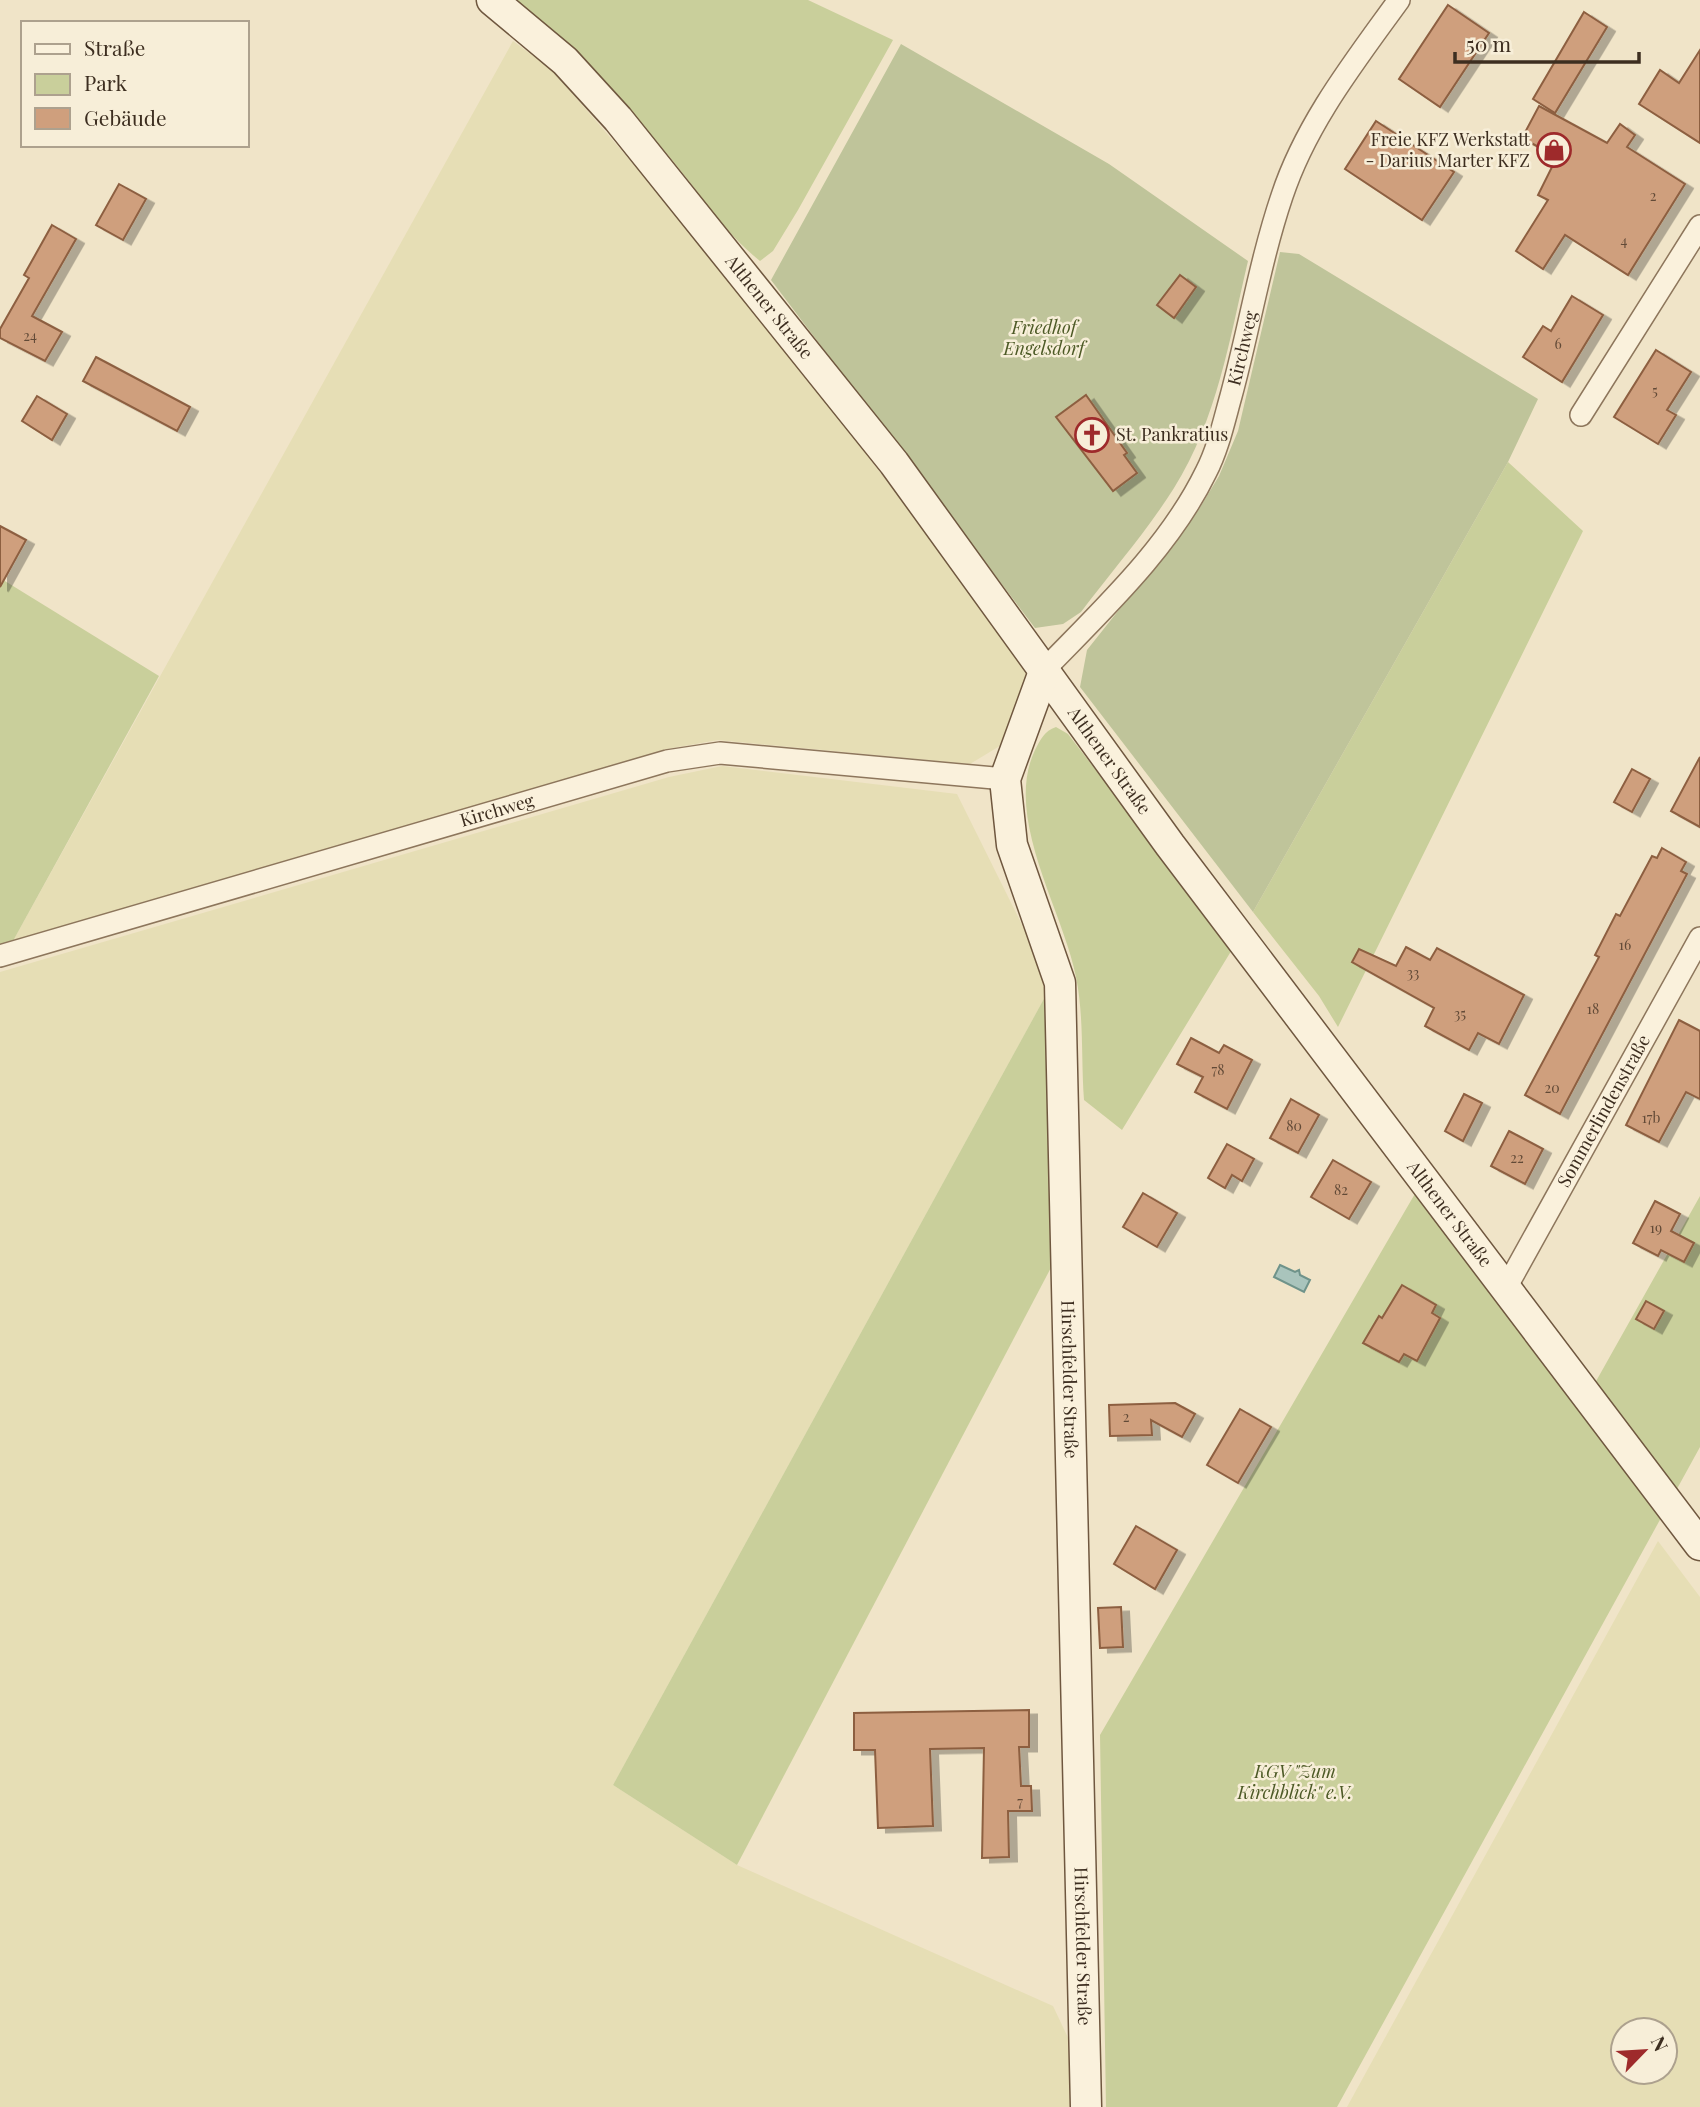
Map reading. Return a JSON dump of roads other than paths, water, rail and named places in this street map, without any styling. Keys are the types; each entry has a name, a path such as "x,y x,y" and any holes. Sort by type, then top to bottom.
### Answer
{"main road":[{"name":"Althener Straße","path":"492,0 565,61 618,119 894,463 1170,845 1507,1286 1700,1545"},
{"name":"Hirschfelder Straße","path":"1045,669 1005,779 1012,845 1060,983 1086,2107"}],"street":[{"name":"Kirchweg","path":"1045,669 1116,595 1163,538 1207,471 1222,428 1283,193 1303,148 1340,80 1399,0"},
{"path":"1581,415 1700,226"},
{"name":"Kirchweg","path":"0,956 667,761 720,753 1005,779"},
{"name":"Sommerlindenstraße","path":"1507,1286 1700,938"}],"water":[{"path":"1280,1265 1295,1272 1299,1270 1300,1275 1310,1280 1304,1292 1274,1277"}],"place":[{"name":"Freie KFZ Werkstatt - Darius Marter KFZ","path":"1554,150"},
{"name":"St. Pankratius","path":"1092,435"}],"park label":[{"name":"Friedhof Engelsdorf","path":"1044,338"},
{"name":"KGV \"Zum Kirchblick\" e.V.","path":"1295,1782"}]}
